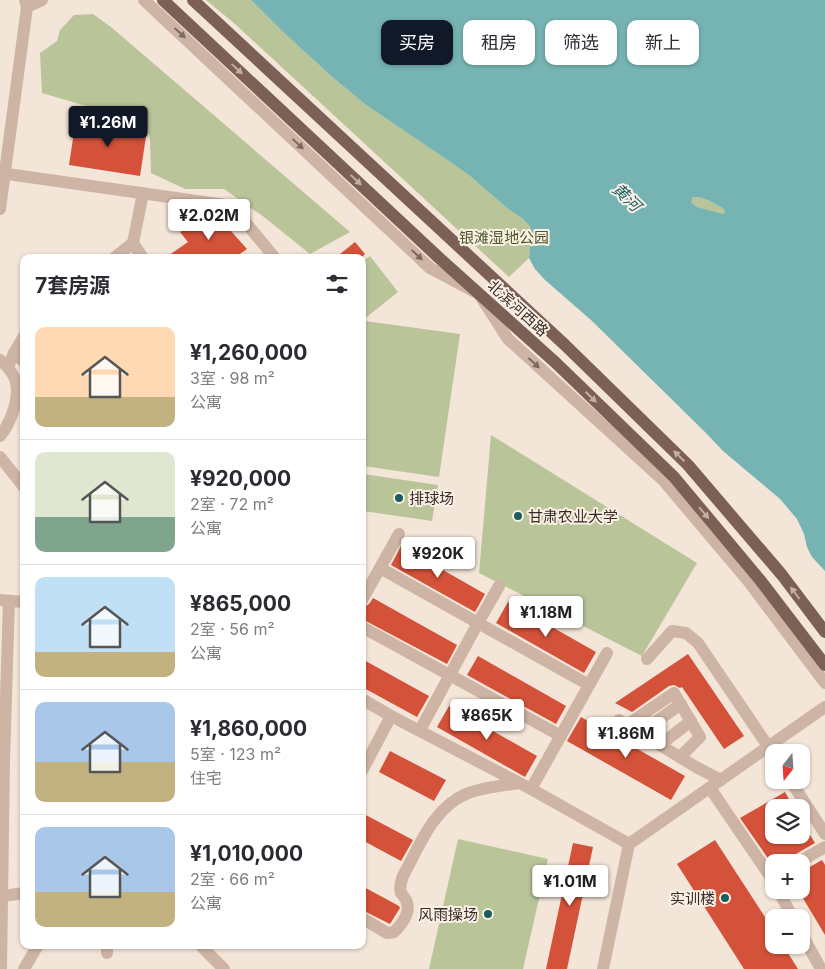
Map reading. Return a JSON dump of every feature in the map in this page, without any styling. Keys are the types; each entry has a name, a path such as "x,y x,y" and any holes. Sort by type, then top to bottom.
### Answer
{"main road":[{"name":"北滨河西路","path":"163,0 479,294 556,363 674,477 760,580 825,665"},
{"name":"北滨河西路","path":"193,0 565,345 688,465 782,575 825,632"},
{"path":"479,294 494,279"}],"street":[{"path":"0,209 2,174 26,3 42,0"},
{"path":"144,0 430,268 479,294 508,339 663,480 749,582 825,683"},
{"path":"2,174 232,206 268,254"},
{"path":"119,254 133,243 143,193"},
{"path":"133,243 140,254"},
{"path":"0,436 14,412 17,390 15,379 4,364 20,343"},
{"path":"14,353 20,358"},
{"path":"0,457 20,482"},
{"path":"366,593 399,534"},
{"path":"380,568 589,685"},
{"path":"420,730 499,586"},
{"path":"2,969 5,600 20,602"},
{"path":"366,629 561,736"},
{"path":"647,659 672,631 686,633 698,643 766,744"},
{"path":"531,790 607,653"},
{"path":"680,757 700,737 674,693 623,723 680,757 721,780"},
{"path":"366,701 629,844"},
{"path":"640,733 681,704"},
{"path":"780,744 825,707"},
{"path":"366,764 392,716"},
{"path":"660,745 691,721"},
{"path":"603,969 629,844 721,780 765,754"},
{"path":"366,920 387,933 394,932 403,923 408,910 407,901 401,893 403,876 433,821 442,811 466,794 519,783"},
{"path":"710,788 765,869"},
{"path":"796,789 825,834"},
{"path":"810,856 825,847"},
{"path":"3,896 20,894"},
{"path":"24,969 36,949"},
{"path":"204,949 224,969"},
{"path":"810,949 821,969"}],"green space":[{"name":"银滩湿地公园","path":"206,0 251,0 331,76 366,105 470,176 530,225 529,258 509,277 235,24"},
{"path":"93,14 111,27 350,232 310,254 264,217 224,189 185,189 151,173 150,139 145,120 42,93 40,53 57,41 60,30 74,15"},
{"path":"693,197 709,201 724,209 725,213 722,215 697,207 691,202"},
{"path":"370,256 398,292 366,318 366,259"},
{"path":"366,321 460,334 439,477 366,466"},
{"path":"491,435 697,563 642,656 479,573"},
{"name":"排球场","path":"366,474 438,485 432,521 366,511"},
{"name":"风雨操场","path":"458,839 548,859 523,969 429,969"}],"water":[{"name":"黄河","path":"251,0 825,0 825,571 812,557 797,519 780,499 723,451 591,320 535,269 529,258 530,226 470,176 366,105 331,76","holes":["693,197 705,199 724,209 725,213 722,214 697,207 691,202"]}],"building":[{"path":"76,119 147,130 140,176 69,165"},
{"path":"214,212 247,249 240,254 171,254 188,242 180,232"},
{"path":"355,242 365,254 340,254"},
{"path":"401,546 485,594 475,612 391,565"},
{"path":"373,598 457,645 447,664 366,621 366,606"},
{"path":"508,602 596,652 584,673 496,623"},
{"path":"688,654 744,736 724,749 682,687 669,686 632,712 615,703"},
{"path":"478,656 566,706 556,724 467,675"},
{"path":"366,661 429,696 417,717 366,689"},
{"path":"449,706 537,756 525,777 437,727"},
{"path":"581,717 685,776 671,800 567,741"},
{"path":"390,751 446,780 434,801 379,772"},
{"path":"785,792 789,799 773,799"},
{"path":"765,804 765,844 810,844 810,835 815,843 796,854 765,854 740,818"},
{"path":"366,815 413,840 401,861 366,842"},
{"name":"实训楼","path":"715,840 765,917 765,954 789,954 798,969 744,969 677,864"},
{"path":"573,843 593,847 567,969 546,969"},
{"path":"822,860 825,865 825,935 803,899 810,899 810,867"},
{"path":"366,888 399,906 400,908 390,924 366,912"}],"place":[{"name":"排球场","path":"399,498"},
{"name":"甘肃农业大学","path":"518,516"},
{"name":"实训楼","path":"725,898"},
{"name":"风雨操场","path":"488,914"}]}
